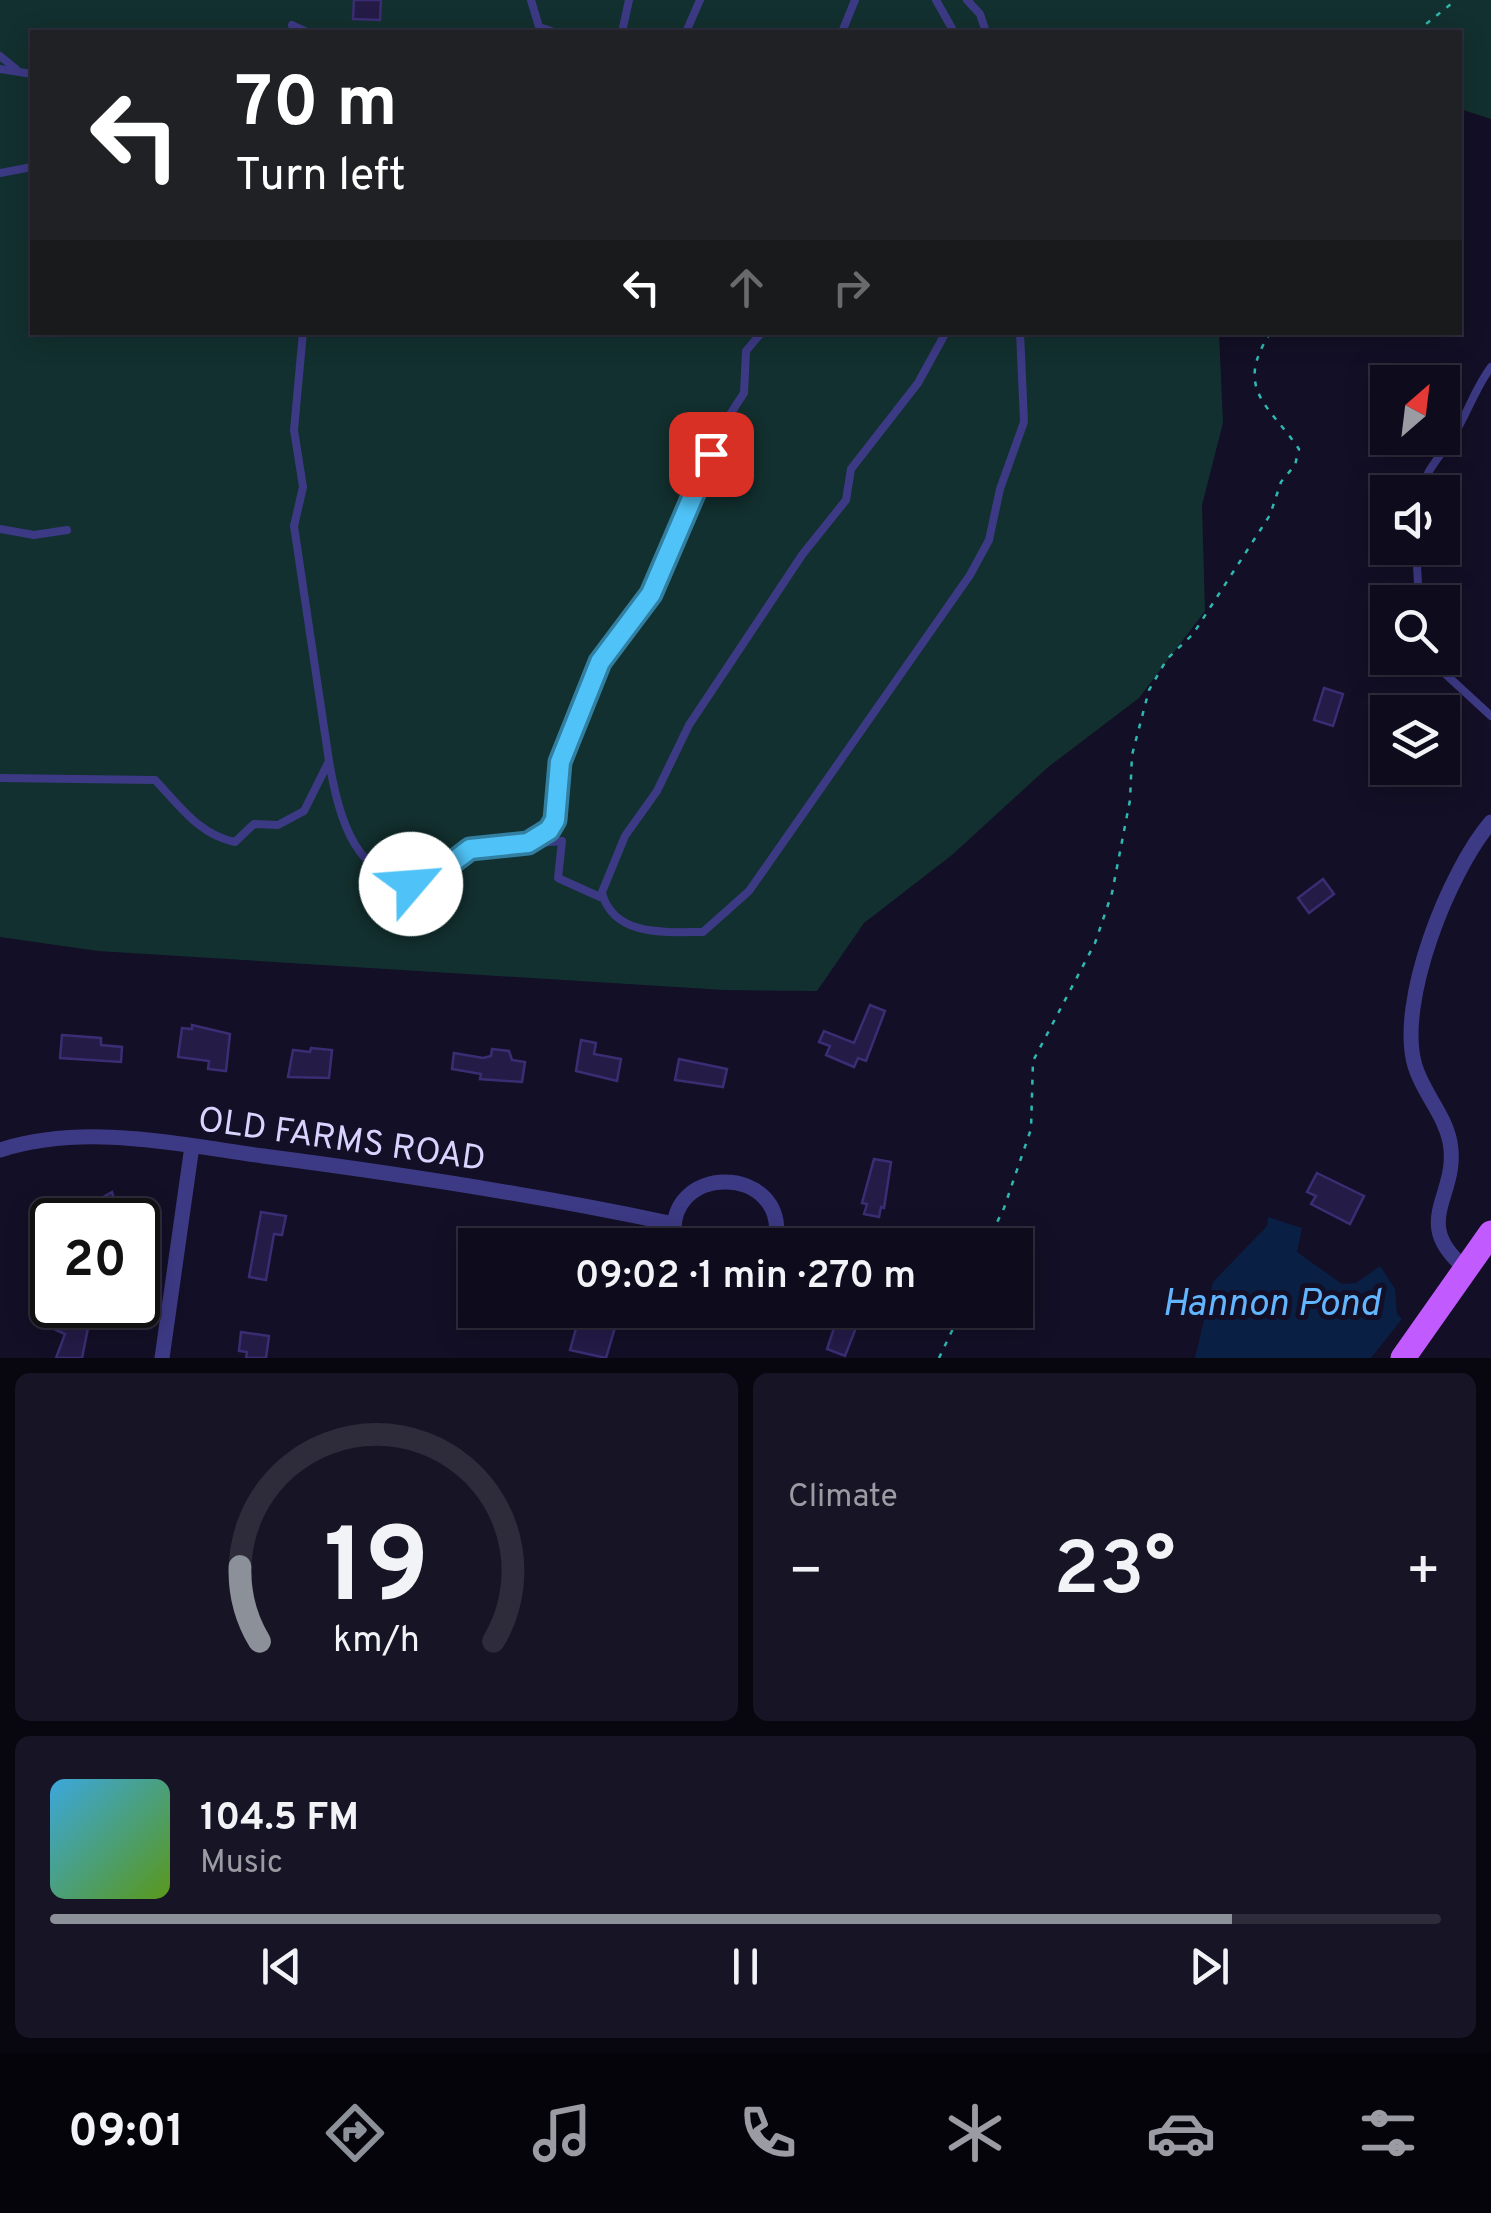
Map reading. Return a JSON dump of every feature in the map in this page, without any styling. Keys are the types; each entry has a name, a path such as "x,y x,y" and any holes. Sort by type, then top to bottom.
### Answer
{"main road":[{"path":"1403,1358 1491,1233"}],"street":[{"path":"1465,1268 1444,1250 1436,1218 1447,1183 1451,1145 1438,1106 1415,1066 1410,1014 1432,938 1460,873 1491,822"},
{"name":"OLD FARMS ROAD","path":"0,1150 65,1137 192,1146 432,1178 674,1224"},
{"path":"162,1358 192,1146"},
{"path":"674,1228 693,1192 716,1181 737,1182 761,1194 771,1208 776,1228"}],"lane":[{"path":"531,0 539,28 546,30"},
{"path":"622,30 629,0"},
{"path":"687,30 700,0"},
{"path":"843,30 855,0"},
{"path":"936,0 953,30"},
{"path":"967,0 980,14 985,30"},
{"path":"292,25 303,30"},
{"path":"0,56 17,70"},
{"path":"0,68 30,73"},
{"path":"0,173 30,167"},
{"path":"303,335 294,430 302,486 294,526 329,761 339,813 356,850 382,876 424,884 470,849 562,841 558,878 600,897 625,836 657,791 689,726 802,555 846,500 852,469 918,383 944,335"},
{"path":"528,843 549,830 555,820 560,762 600,662 661,575 711,454 744,393 746,352 760,335"},
{"path":"602,893 606,908 628,926 702,932 749,891 970,575 989,540 1000,490 1024,422 1020,335"},
{"path":"1425,475 1454,435 1472,393 1491,368"},
{"path":"0,529 34,534 66,530"},
{"path":"1446,675 1491,716"},
{"path":"0,778 155,780 196,824 217,838 235,842 254,824 278,825 304,811 329,761"}],"path":[{"path":"1418,30 1456,0"},
{"path":"994,1228 1031,1129 1033,1061 1095,942 1112,893 1130,800 1132,755 1149,690 1167,659 1194,634 1249,550 1270,516 1281,482 1295,465 1300,449 1255,395 1254,373 1270,335"},
{"path":"939,1358 953,1328"}],"green space":[{"path":"0,0 1491,0 1491,119 1462,110 1462,30 30,30 30,335 1219,335 1223,423 1202,505 1205,611 1139,698 1047,768 952,855 864,923 817,991 724,990 98,951 0,937"}],"water":[{"name":"Hannon Pond","path":"1268,1217 1302,1228 1297,1252 1342,1284 1356,1283 1380,1266 1395,1289 1397,1314 1402,1319 1371,1358 1195,1358 1213,1282 1267,1226"}],"building":[{"path":"354,0 381,0 380,20 353,19"},
{"path":"1324,688 1343,694 1333,726 1314,720"},
{"path":"1323,879 1334,894 1309,913 1298,898"},
{"path":"870,1005 885,1011 866,1061 858,1058 854,1067 826,1055 830,1046 819,1042 824,1031 854,1043"},
{"path":"192,1025 230,1034 226,1071 208,1069 209,1061 178,1057 182,1028 192,1029"},
{"path":"62,1035 101,1038 101,1045 122,1047 121,1062 60,1058"},
{"path":"581,1040 596,1043 594,1054 621,1059 617,1081 576,1071"},
{"path":"311,1048 332,1050 329,1078 288,1077 293,1050 310,1052"},
{"path":"492,1049 509,1051 512,1060 525,1062 522,1082 480,1079 481,1074 452,1069 454,1053 483,1058 491,1056"},
{"path":"679,1059 727,1069 723,1087 675,1080"},
{"path":"874,1159 891,1162 879,1217 864,1214 867,1204 862,1203"},
{"path":"1317,1173 1364,1196 1350,1224 1311,1204 1316,1196 1307,1192"},
{"path":"261,1212 286,1216 282,1235 274,1234 266,1280 249,1277"},
{"path":"88,1328 82,1358 56,1358 65,1334 54,1329"},
{"path":"576,1328 615,1328 606,1358 570,1350"},
{"path":"834,1328 856,1328 845,1356 827,1349"},
{"path":"241,1332 269,1336 266,1358 246,1358 247,1352 239,1351"}],"route":[{"path":"411,884 424,884 470,849 528,843 549,830 555,820 560,762 600,662 651,594 711,454"}]}
